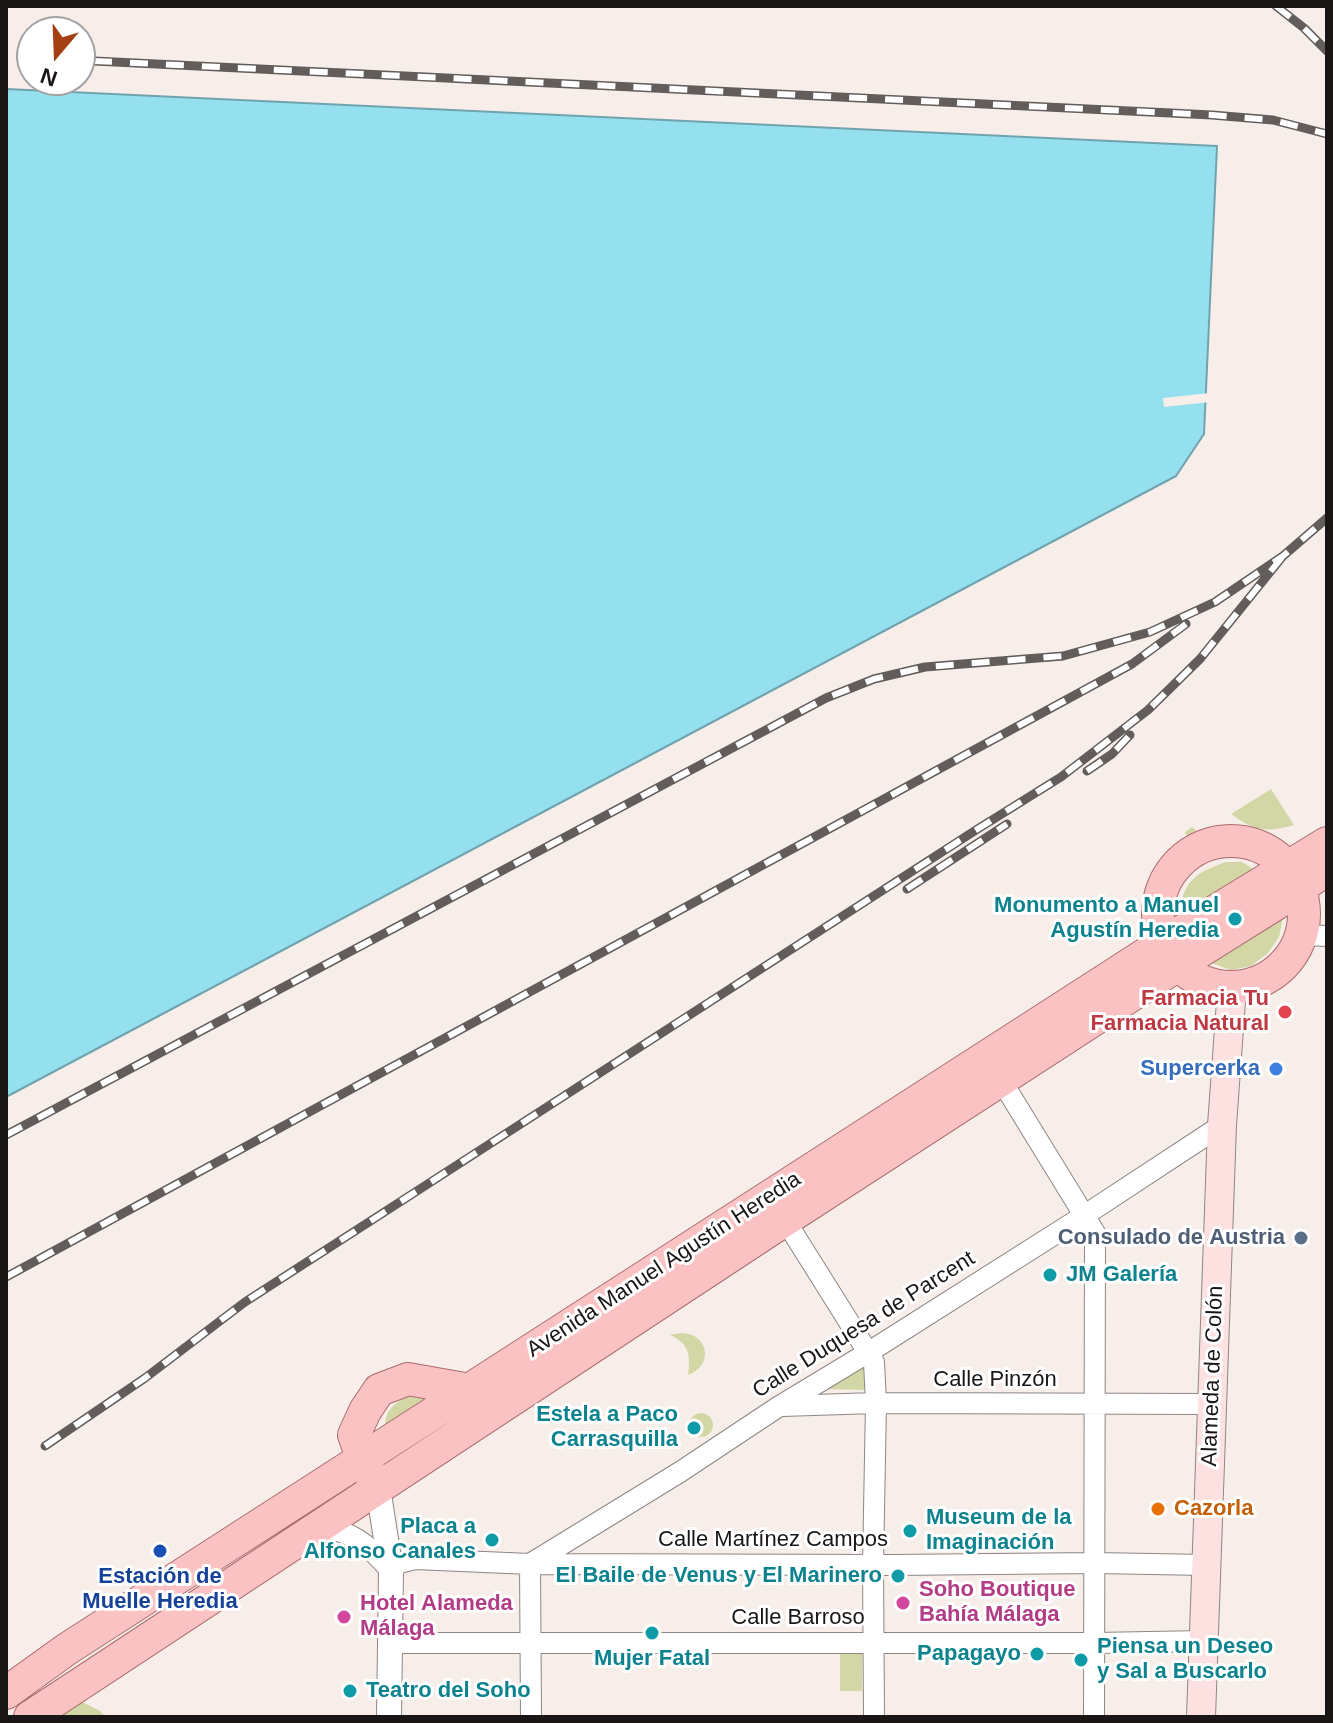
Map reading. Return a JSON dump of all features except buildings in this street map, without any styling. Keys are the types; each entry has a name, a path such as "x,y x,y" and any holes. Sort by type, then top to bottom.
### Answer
{"main road":[{"path":"1227,841 1249,843 1270,852 1293,878 1305,916 1315,935 1296,948 1285,964 1269,977 1251,985 1232,988 1212,985 1193,977 1170,954 1158,922 1159,900 1166,880 1179,862 1193,851 1227,841"},
{"name":"Avenida Manuel Agustín Heredia","path":"30,1717 318,1527 370,1474 470,1390 1293,878 1327,843"},
{"name":"Avenida Manuel Agustín Heredia","path":"1293,878 1327,869"},
{"name":"Avenida Manuel Agustín Heredia","path":"6,1693 67,1649 370,1474 785,1220 1001,1080 1170,954"},
{"name":"Alameda de Colón","path":"1201,1717 1222,1125 1232,988"},
{"path":"370,1474 354,1435 379,1390 408,1379 470,1390"}],"street":[{"path":"1001,1080 1095,1233 1094,1717"},
{"name":"Calle Duquesa de Parcent","path":"530,1564 680,1472 1222,1125"},
{"path":"785,1220 874,1362 874,1717"},
{"name":"Calle Pinzón","path":"778,1407 876,1403 1212,1404"},
{"path":"370,1474 391,1571 389,1717"},
{"path":"318,1527 340,1530 364,1543 391,1571"},
{"name":"Calle Martínez Campos","path":"391,1571 399,1563 415,1559 530,1564 1207,1565"},
{"path":"530,1564 531,1717"},
{"name":"Calle Barroso","path":"391,1643 1204,1641"}],"green space":[{"path":"1271,789 1294,825 1261,829 1231,814"},
{"path":"1192,827 1207,841 1190,849 1185,832"},
{"path":"1226,862 1242,862 1253,869 1179,914 1184,893 1193,879"},
{"path":"1283,918 1279,937 1268,953 1251,966 1231,970 1211,963"},
{"path":"681,1333 698,1338 705,1351 702,1365 688,1375 685,1346 670,1335"},
{"path":"866,1360 869,1390 820,1389"},
{"path":"418,1393 432,1401 386,1430 389,1410 399,1401"},
{"path":"701,1413 709,1417 713,1425 709,1433 701,1437 693,1433 689,1425 693,1417"},
{"path":"840,1654 862,1654 862,1691 840,1691"},
{"path":"78,1700 100,1711 106,1717 52,1717"}],"water":[{"path":"6,89 16,89 16,96 96,96 96,93 1217,146 1204,434 1176,476 6,1097"}],"pier":[{"path":"1210,393 1210,402 1164,407 1163,398"}],"railway":[{"path":"1276,6 1327,51"},
{"path":"96,61 1212,115 1273,120 1327,134"},
{"path":"6,1135 826,698 874,679 925,667 1063,656 1150,632 1215,602 1283,556 1327,518"},
{"path":"45,1446 145,1378 245,1302 1061,777 1148,710 1200,659 1283,556"},
{"path":"6,1277 1132,664 1186,624"},
{"path":"1087,771 1112,754 1130,735"},
{"path":"907,889 1007,824"}],"place":[{"name":"Monumento a Manuel Agustín Heredia","path":"1235,919"},
{"name":"Farmacia Tu Farmacia Natural","path":"1285,1012"},
{"name":"Supercerka","path":"1276,1069"},
{"name":"Consulado de Austria","path":"1301,1238"},
{"name":"JM Galería","path":"1050,1275"},
{"name":"Estela a Paco Carrasquilla","path":"694,1428"},
{"name":"Cazorla","path":"1158,1509"},
{"name":"Museum de la Imaginación","path":"910,1531"},
{"name":"Placa a Alfonso Canales","path":"492,1540"},
{"name":"Estación de Muelle Heredia","path":"160,1551"},
{"name":"El Baile de Venus y El Marinero","path":"898,1576"},
{"name":"Soho Boutique Bahía Málaga","path":"903,1603"},
{"name":"Hotel Alameda Málaga","path":"344,1617"},
{"name":"Mujer Fatal","path":"652,1633"},
{"name":"Papagayo","path":"1037,1654"},
{"name":"Piensa un Deseo y Sal a Buscarlo","path":"1081,1660"},
{"name":"Teatro del Soho","path":"350,1691"}]}
